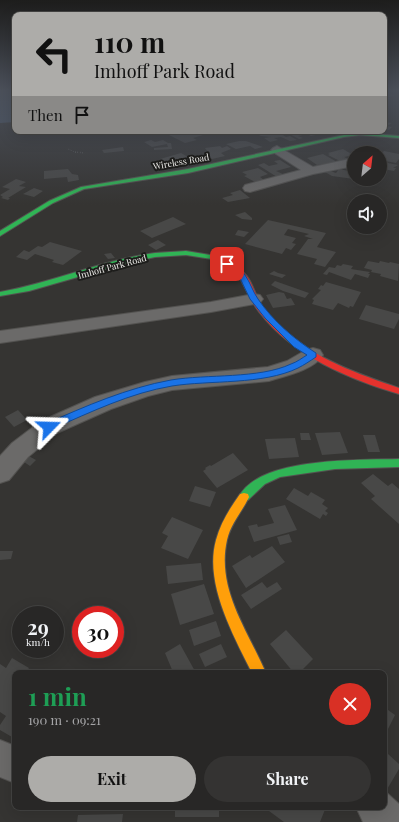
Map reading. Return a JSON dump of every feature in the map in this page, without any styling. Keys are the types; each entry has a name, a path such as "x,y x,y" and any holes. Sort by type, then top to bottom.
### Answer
{"street":[{"name":"Wireless Road","path":"0,234 51,202 83,188 188,171 330,138 354,134"},
{"name":"Wireless Road","path":"368,134 399,138"},
{"path":"277,150 311,171"},
{"path":"250,188 311,171 347,163"},
{"name":"Imhoff Park Road","path":"0,294 36,286 129,260 171,254 207,257 227,264 242,275 254,299 268,317 297,345 313,355 353,375 399,391"},
{"path":"0,337 211,307 254,299"},
{"path":"0,473 20,450 49,427 103,403 145,388 172,383 269,374 294,366 313,355"},
{"path":"258,670 228,606 220,572 219,546 226,524 239,503 256,484 274,474 331,465 399,463"},
{"path":"0,758 12,764"},
{"path":"378,810 390,822"}],"path":[{"path":"68,149 77,153 85,153"}],"building":[{"path":"167,134 203,135 193,138 197,140 185,143"},
{"path":"257,134 281,134 286,137 290,136 297,140 290,141 281,137 274,138 278,140 270,142 264,138 271,137"},
{"path":"290,134 307,134 298,136 303,138 299,139"},
{"path":"307,134 320,134 311,136"},
{"path":"151,140 155,142 163,140 171,143 172,149 154,150 154,148 168,147 167,144 152,147 144,142"},
{"path":"246,141 263,147 255,149 250,146 236,149 226,144"},
{"path":"220,146 222,148 227,146 231,149 221,153 225,156 212,159 205,153 207,153 205,151 207,151 205,148"},
{"path":"123,147 124,151 104,153 102,150"},
{"path":"343,149 347,151 347,156 344,157 347,159 340,161 328,155 330,154 328,153"},
{"path":"387,152 399,154 399,159 396,163 387,161"},
{"path":"181,153 188,157 192,156 200,162 192,164 185,160 169,164 160,159"},
{"path":"323,154 337,162 317,165 307,158"},
{"path":"280,160 291,167 276,171 285,175 277,177 258,165 264,163 269,166 278,164 274,161"},
{"path":"387,163 398,165 393,168 396,168 394,171 387,170"},
{"path":"258,168 268,174 260,177 264,180 255,182 244,176 247,175 242,172"},
{"path":"68,169 72,174 78,175 79,180 68,182 67,177 44,179 44,171"},
{"path":"339,169 347,171 347,178 332,176 325,172 330,171 336,173"},
{"path":"16,179 26,182 19,186 26,187 8,198 10,198 8,200 1,198 3,197 0,195 10,189 2,187"},
{"path":"34,188 43,191 34,197 23,194"},
{"path":"240,190 250,198 228,202 222,198 233,195 230,193"},
{"path":"245,212 252,218 252,220 242,219 235,215"},
{"path":"173,217 186,224 152,238 140,231"},
{"path":"268,220 326,233 317,247 336,252 325,267 314,264 317,259 297,254 308,239 313,239 304,236 309,234 288,229 284,235 296,238 292,243 296,244 291,250 286,248 282,254 245,244"},
{"path":"238,230 249,232 244,237 235,235"},
{"path":"158,240 166,245 156,250 148,245"},
{"path":"50,242 82,251 63,265 52,262 54,260 35,254 27,260 16,257 24,250 29,252 38,246 42,247"},
{"path":"111,253 115,258 108,259 104,254"},
{"path":"368,261 399,264 398,281 380,276 381,274 371,272 372,270 364,268"},
{"path":"343,264 353,266 351,269 370,272 368,274 370,274 368,278 355,274 351,280 329,272 327,275 323,274 329,267 335,268 337,265 341,266"},
{"path":"274,271 286,275 282,278 269,274"},
{"path":"275,281 309,293 305,298 283,291 271,285"},
{"path":"326,282 361,292 353,307 350,306 349,308 338,303 333,310 312,304 314,300 312,299 321,290 318,289"},
{"path":"279,292 284,293 287,299 291,298 295,305 273,308 266,295"},
{"path":"366,305 399,314 399,319 394,329 359,319"},
{"path":"18,410 27,420 14,427 5,417"},
{"path":"340,432 348,453 322,455 315,433"},
{"path":"300,433 309,433 311,440 301,440"},
{"path":"363,435 375,435 380,452 368,452"},
{"path":"295,438 299,457 269,459 265,439"},
{"path":"23,453 36,460 30,466 18,458"},
{"path":"233,453 248,470 217,488 203,471 210,465 211,466"},
{"path":"373,474 388,486 392,483 399,489 399,524 371,499 375,496 361,483"},
{"path":"195,486 216,492 210,507 189,501"},
{"path":"294,488 308,496 311,492 325,500 322,504 328,508 325,511 328,513 326,516 323,514 320,519 286,499"},
{"path":"285,505 297,530 254,542 248,526 257,524 258,527 274,523 268,509"},
{"path":"172,517 203,530 188,559 161,548 168,536 162,533"},
{"path":"289,534 292,542 280,545 277,537"},
{"path":"272,546 285,562 246,588 232,566 250,555 252,558"},
{"path":"0,551 13,551 11,559 0,560"},
{"path":"201,563 203,580 168,584 166,566"},
{"path":"262,582 267,588 277,582 282,589 251,609 241,595"},
{"path":"204,584 214,614 180,625 171,594"},
{"path":"216,621 221,636 194,646 189,630"},
{"path":"286,630 313,659 302,670 292,670 270,644"},
{"path":"180,644 194,670 172,670 165,653"},
{"path":"221,644 227,657 205,667 199,654"},
{"path":"12,658 29,668 28,670 12,670 12,737 0,730 0,725 6,716 0,712 0,664 6,668"},
{"path":"387,709 395,715 387,731"},
{"path":"387,753 399,764 399,769 387,789"},
{"path":"175,810 219,810 219,817 175,817"},
{"path":"268,810 325,810 320,822 284,822"},
{"path":"123,814 122,822 77,822 78,815"}],"traffic: fast":[{"path":"0,234 51,202 83,188 188,171 344,136 360,134 399,137"},
{"path":"0,294 26,289 122,262 155,255 186,253 214,258 238,271"},
{"path":"244,497 261,481 279,473 335,465 399,463"}],"traffic: slow":[{"path":"244,497 229,519 221,540 219,562 222,585 228,607 258,670"}],"traffic: jam":[{"path":"238,271 245,279 263,312 281,331 296,343 311,354 345,371 399,391"}],"route":[{"path":"49,427 103,403 145,388 172,383 244,378 269,374 294,366 313,355 297,345 268,317 254,299 242,275 227,264"}]}
